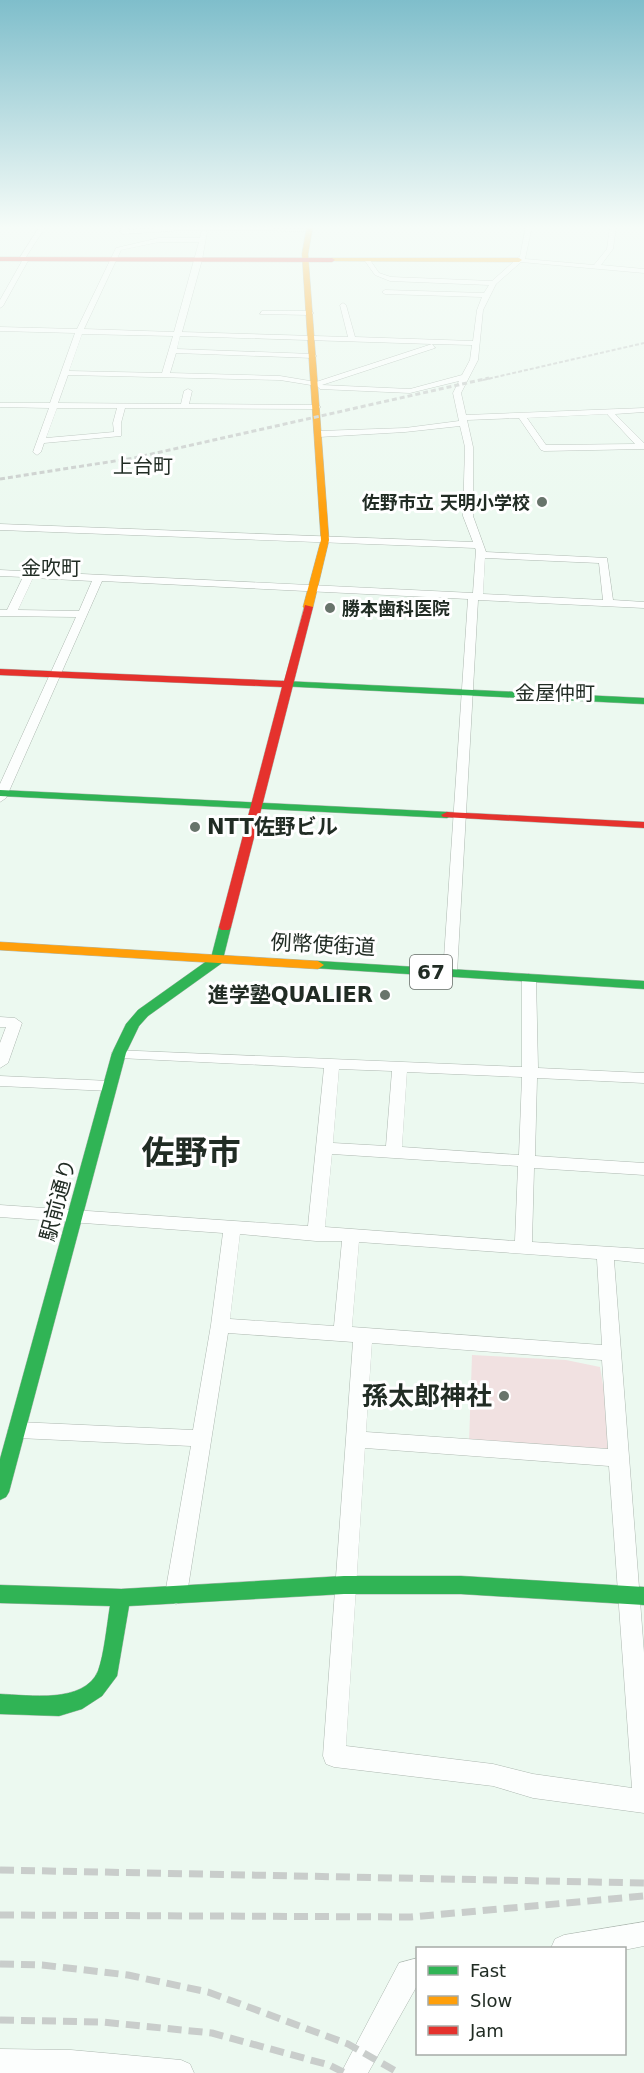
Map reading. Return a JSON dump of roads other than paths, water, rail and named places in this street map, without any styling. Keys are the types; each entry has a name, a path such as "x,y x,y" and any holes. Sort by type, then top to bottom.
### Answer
{"street":[{"path":"37,452 83,323"},
{"path":"165,377 181,323"},
{"path":"217,960 325,540 311,323"},
{"path":"347,323 351,339"},
{"path":"450,973 466,693 480,550 468,516 469,447 461,421 457,393 474,360 479,323"},
{"path":"0,329 477,343"},
{"path":"316,386 439,342"},
{"path":"173,351 313,356"},
{"path":"65,373 280,378 316,386 410,391 465,377"},
{"path":"185,406 188,391"},
{"path":"0,405 317,407"},
{"path":"41,441 118,434 117,423 122,406"},
{"path":"319,434 405,430 461,421 522,416 644,410"},
{"path":"610,412 618,423 643,446"},
{"path":"522,416 544,448 643,446"},
{"path":"0,527 325,540 604,560 608,603"},
{"path":"0,573 644,605"},
{"path":"5,613 29,575"},
{"path":"98,579 57,675 1,794 644,825"},
{"path":"5,613 84,614"},
{"path":"0,672 644,701"},
{"name":"例幣使街道","path":"0,946 644,985"},
{"name":"駅前通り","path":"1,1482 18,1430 118,1053 133,1024 143,1013 217,960"},
{"path":"523,1248 530,1072 529,978"},
{"path":"0,1022 15,1023 0,1064"},
{"path":"118,1053 644,1078"},
{"path":"316,1235 332,1064"},
{"path":"394,1153 400,1066"},
{"path":"0,1081 110,1086"},
{"path":"324,1148 644,1169"},
{"path":"0,1211 316,1235 644,1256"},
{"path":"176,1594 220,1325 232,1229"},
{"path":"342,1334 351,1236"},
{"path":"605,1253 618,1458 637,1595 644,1793"},
{"path":"220,1325 612,1353"},
{"path":"363,1335 334,1756 493,1775 533,1786 644,1801"},
{"path":"18,1430 201,1438"},
{"path":"356,1439 618,1458"},
{"path":"0,1594 121,1598 344,1585 461,1585 637,1595"},
{"path":"0,1704 59,1706 75,1702 95,1689 107,1676 121,1598"},
{"path":"570,1947 644,1934"},
{"path":"354,2073 408,1972 416,1971"},
{"path":"0,2062 71,2063 181,2073"}],"railway":[{"path":"483,380 644,343"},
{"path":"0,479 134,458 489,378"},
{"path":"0,1870 644,1883"},
{"path":"0,1915 411,1917 644,1896"},
{"path":"0,1964 42,1965 128,1975 208,1992 348,2044 399,2073"},
{"path":"0,2020 102,2022 212,2033 329,2065 345,2073"}],"place":[{"name":"佐野市立 天明小学校","path":"542,502"},
{"name":"勝本歯科医院","path":"330,608"},
{"name":"NTT佐野ビル","path":"195,827"},
{"name":"進学塾QUALIER","path":"385,995"},
{"name":"孫太郎神社","path":"504,1396"}],"district":[{"name":"上台町","path":"143,466"},
{"name":"金吹町","path":"51,568"},
{"name":"金屋仲町","path":"555,693"},
{"name":"佐野市","path":"191,1152"}]}
